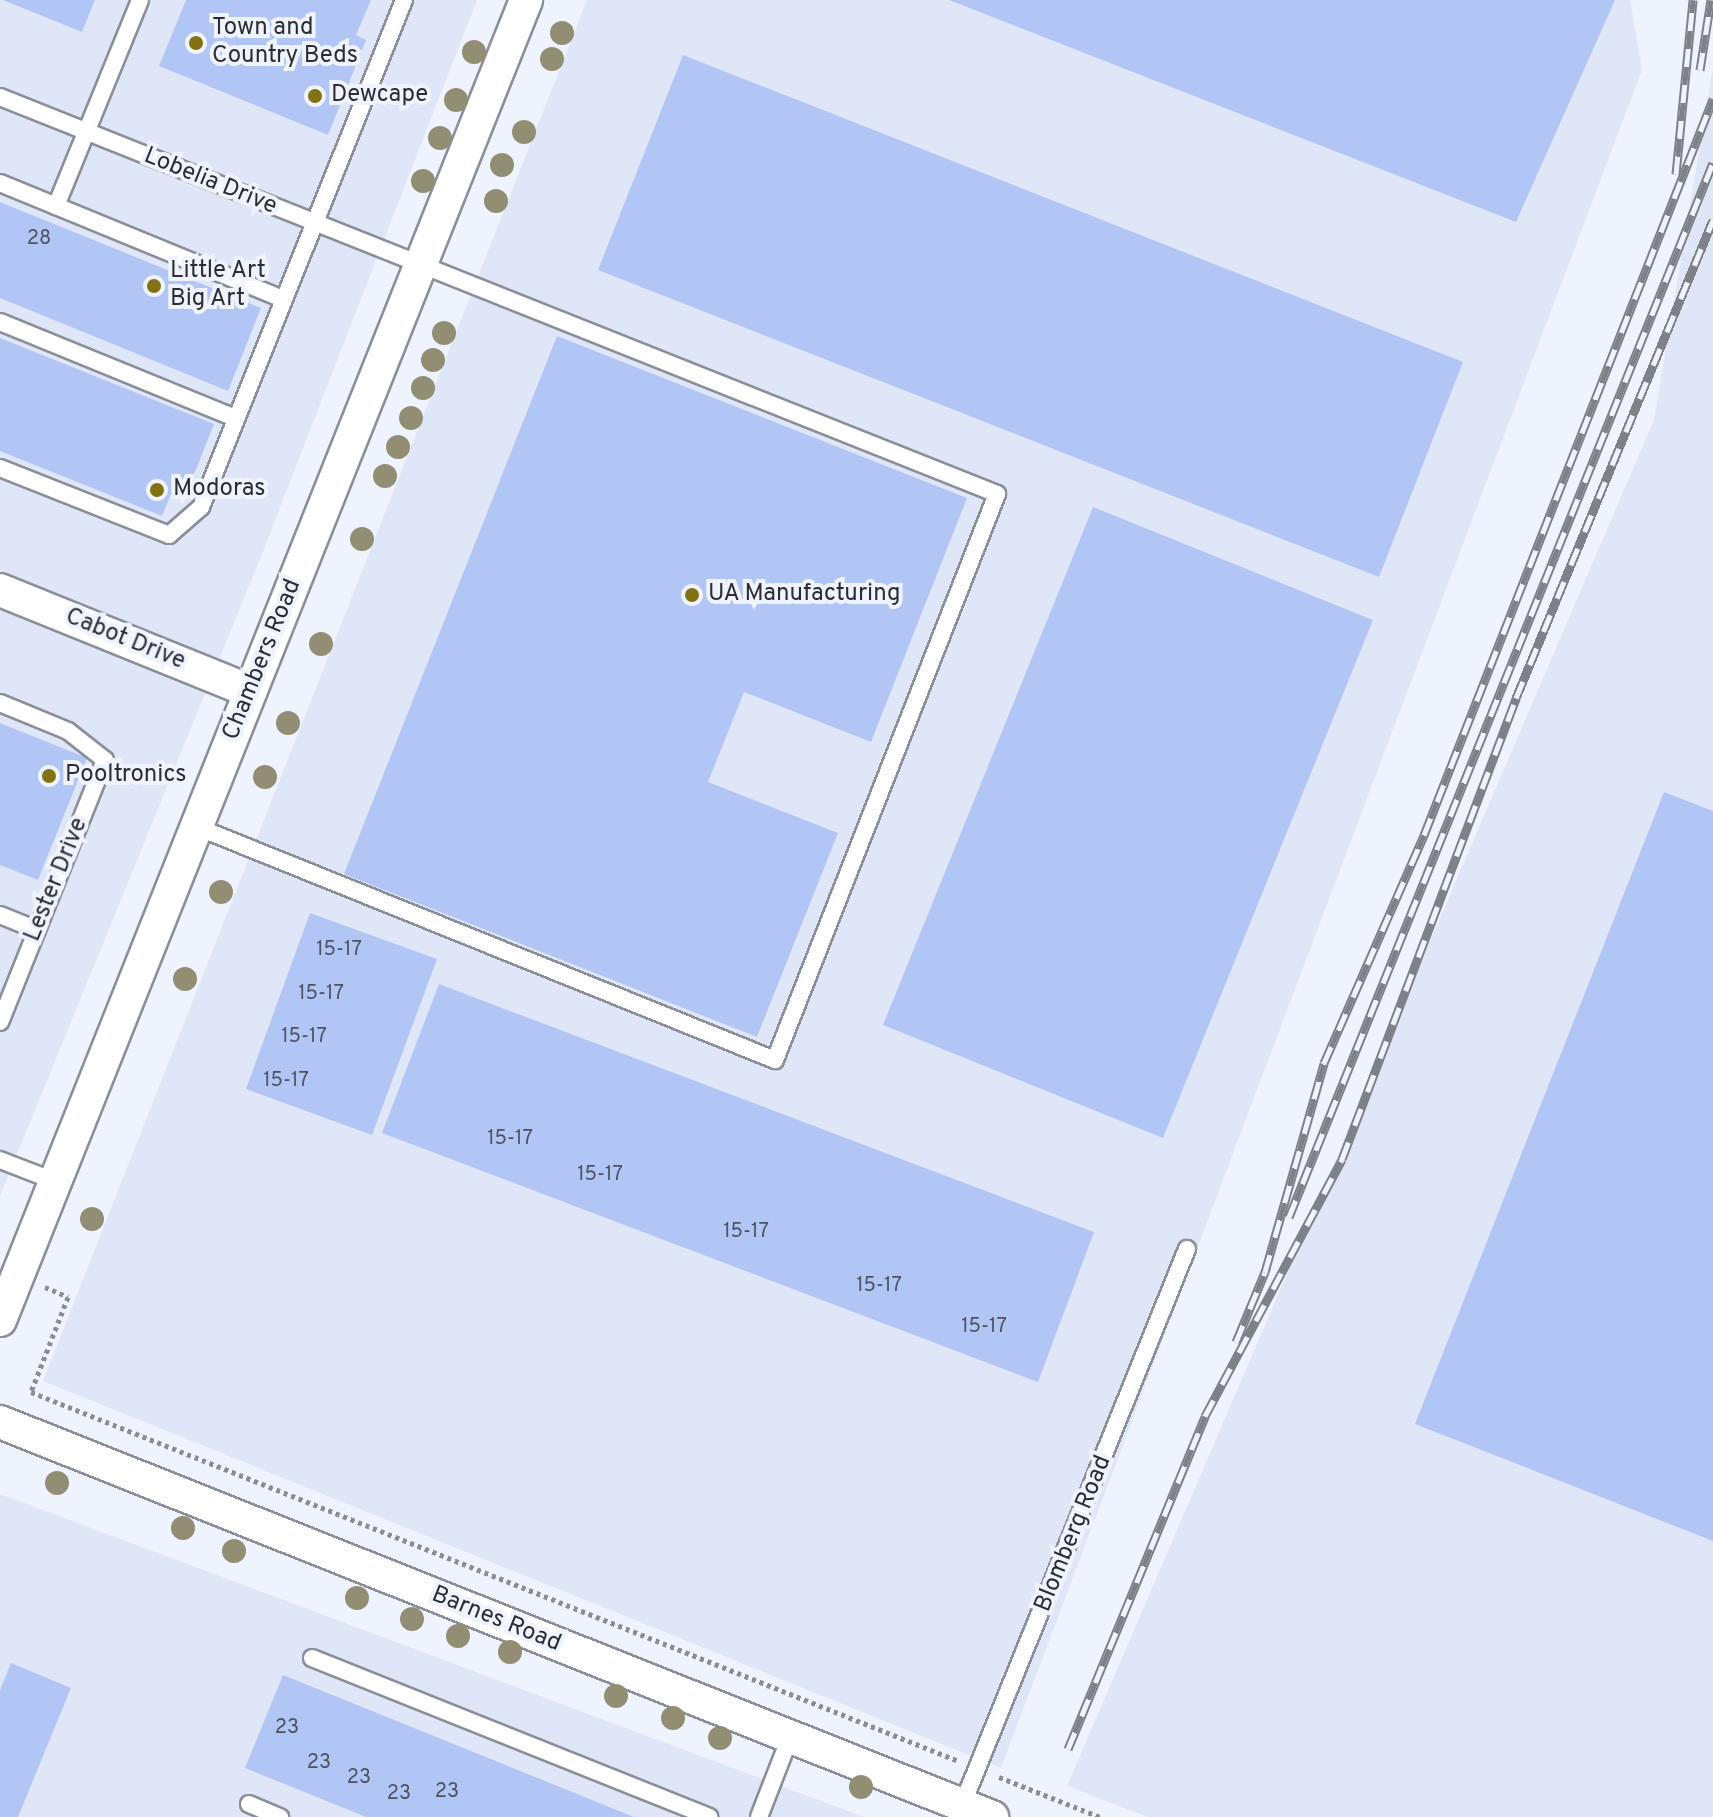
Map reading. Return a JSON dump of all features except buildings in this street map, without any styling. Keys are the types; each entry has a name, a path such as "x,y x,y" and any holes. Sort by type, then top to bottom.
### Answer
{"street":[{"name":"Chambers Road","path":"0,1320 526,0"},
{"name":"Cabot Drive","path":"0,590 250,691"},
{"name":"Barnes Road","path":"0,1422 790,1737 960,1811 992,1817"}],"lane":[{"path":"56,206 140,0"},
{"path":"0,468 169,535 201,507 404,0"},
{"name":"Lobelia Drive","path":"0,97 421,268 997,494 775,1060 197,827"},
{"path":"0,183 283,299"},
{"path":"0,322 235,418"},
{"name":"Lester Drive","path":"0,703 68,731 105,760 0,1022"},
{"path":"0,915 37,930"},
{"path":"0,1160 57,1182"},
{"name":"Blomberg Road","path":"960,1811 1187,1249"},
{"path":"312,1658 709,1817"},
{"path":"759,1817 790,1737"},
{"path":"249,1804 280,1817"}],"path":[{"path":"18,1275 68,1297 31,1392 1100,1817"}],"shaded area":[{"path":"0,0 477,0 262,554 0,1196"},
{"path":"587,0 1630,0 1642,70 1001,1768 43,1381"},
{"path":"1713,67 1713,1817 1148,1817 1067,1786 1654,420"},
{"path":"0,1494 864,1817 0,1817"}],"railway":[{"path":"1676,174 1693,0"},
{"path":"1700,70 1711,0"},
{"path":"1236,1342 1265,1272 1324,1063 1424,835 1713,99"},
{"path":"1289,1217 1713,163"},
{"path":"1068,1749 1205,1416 1342,1159 1516,698 1713,220"}],"place":[{"name":"Town and Country Beds","path":"196,43"},
{"name":"Dewcape","path":"315,96"},
{"name":"Little Art Big Art","path":"154,286"},
{"name":"Modoras","path":"157,490"},
{"name":"UA Manufacturing","path":"692,595"},
{"name":"Pooltronics","path":"49,776"}]}
